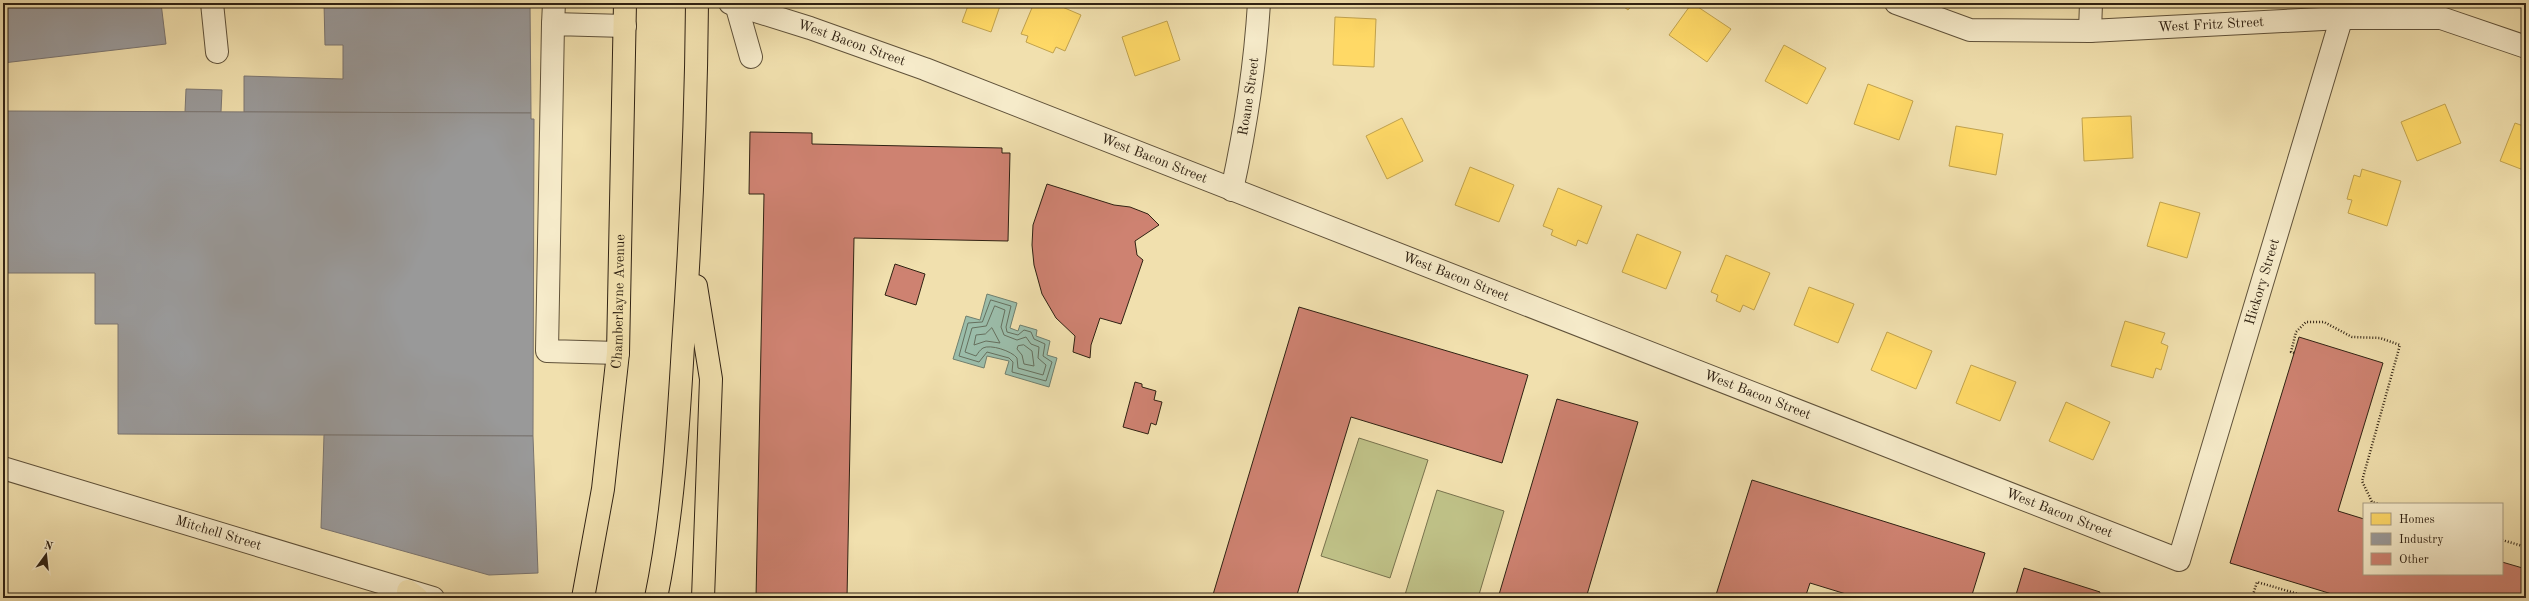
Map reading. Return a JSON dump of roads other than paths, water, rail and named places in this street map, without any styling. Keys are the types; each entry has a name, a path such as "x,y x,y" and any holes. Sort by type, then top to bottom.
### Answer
{"main road":[{"name":"Chamberlayne Avenue","path":"583,598 603,488 618,353 625,3"},
{"path":"656,598 664,560 675,464 690,245 696,86 696,3"},
{"path":"690,245 711,379 703,598"}],"street":[{"path":"212,3 217,52"},
{"path":"554,3 547,351 618,353"},
{"name":"Roane Street","path":"1232,190 1249,108 1255,67 1259,3"},
{"name":"West Fritz Street","path":"1896,3 1970,30 2090,31 2344,11 2441,18 2526,47"},
{"path":"2090,3 2090,31"},
{"path":"733,4 751,57"},
{"name":"West Bacon Street","path":"733,4 810,28 925,70 2179,560"},
{"name":"Hickory Street","path":"2179,560 2344,11"},
{"path":"553,24 625,26"},
{"name":"Mitchell Street","path":"3,468 413,594 433,598"}],"water":[{"path":"987,294 1017,303 1010,328 1018,331 1020,325 1037,330 1036,336 1050,341 1047,355 1057,358 1049,387 1005,374 1009,361 987,356 984,368 953,359 966,316 980,320"}]}
